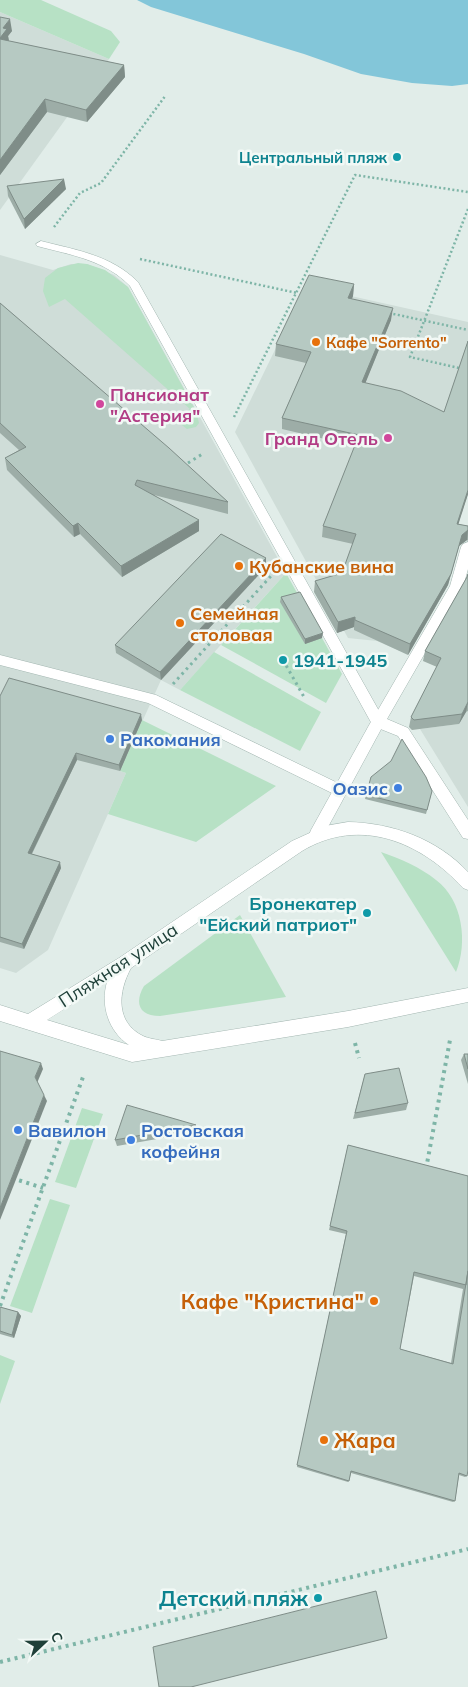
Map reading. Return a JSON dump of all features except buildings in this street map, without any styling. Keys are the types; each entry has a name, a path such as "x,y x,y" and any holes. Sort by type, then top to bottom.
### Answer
{"street":[{"path":"316,835 378,722 456,587 468,547"},
{"path":"378,722 403,732 468,833"},
{"name":"Пляжная улица","path":"28,1022 125,963 316,835 341,829 355,829 407,838 421,844 443,858 468,883"},
{"path":"125,963 113,990 112,1004 116,1020 123,1032 131,1039 143,1045 167,1048"},
{"name":"Пляжная улица","path":"0,1013 132,1054 348,1019 468,996"}],"lane":[{"path":"41,244 104,262 116,267 129,278 378,722"},
{"path":"0,660 151,699 340,791"}],"path":[{"path":"41,244 80,193 101,183 166,95"},
{"path":"188,462 221,442 355,175 468,192"},
{"path":"468,209 410,357 468,370"},
{"path":"139,259 305,295"},
{"path":"388,312 468,330"},
{"path":"163,704 168,690 287,559"},
{"path":"199,638 210,644"},
{"path":"283,660 304,698"},
{"path":"426,1170 450,1040"},
{"path":"0,1306 83,1077"},
{"path":"8,1177 43,1188"},
{"path":"0,1662 468,1549"}],"shaded area":[{"path":"0,12 109,59 0,210"},
{"path":"0,255 53,270 71,264 87,264 114,275 128,287 286,573 180,690 161,680 120,771 126,773 48,950 16,973 0,968"},
{"path":"306,286 468,322 468,494 400,651 377,641 348,638 235,432"},
{"path":"468,711 468,807 420,729 459,724"}],"green space":[{"path":"0,0 41,0 111,31 120,42 109,59 0,12"},
{"path":"78,263 105,270 128,287 196,411 199,423 196,427 187,429 174,419 190,409 65,299 49,307 43,291 45,278 58,268"},
{"path":"286,573 342,674 326,703 221,645"},
{"path":"214,652 321,712 300,751 180,690"},
{"path":"142,720 276,786 196,842 108,814 126,773 120,771"},
{"path":"381,852 423,871 436,880 452,899 461,923 462,935 460,961 456,972"},
{"path":"240,915 286,997 160,1016 147,1014 143,1011 140,1007 139,998 144,986"},
{"path":"82,1108 103,1114 76,1188 55,1182"},
{"path":"50,1199 70,1205 32,1313 10,1306"},
{"path":"0,1355 15,1361 0,1404"}],"water":[{"path":"137,0 468,0 468,84 452,86 412,83 361,74 304,54 151,7"}],"place":[{"name":"Центральный пляж","path":"397,157"},
{"name":"Кафе \"Sorrento\"","path":"316,342"},
{"name":"Пансионат \"Астерия\"","path":"100,404"},
{"name":"Гранд Отель","path":"388,438"},
{"name":"Кубанские вина","path":"239,566"},
{"name":"Семейная столовая","path":"180,623"},
{"name":"1941-1945","path":"283,660"},
{"name":"Ракомания","path":"110,739"},
{"name":"Оазис","path":"398,788"},
{"name":"Бронекатер \"Ейский патриот\"","path":"367,913"},
{"name":"Вавилон","path":"18,1130"},
{"name":"Ростовская кофейня","path":"131,1140"},
{"name":"Кафе \"Кристина\"","path":"374,1301"},
{"name":"Жара","path":"324,1440"},
{"name":"Детский пляж","path":"318,1598"}]}
